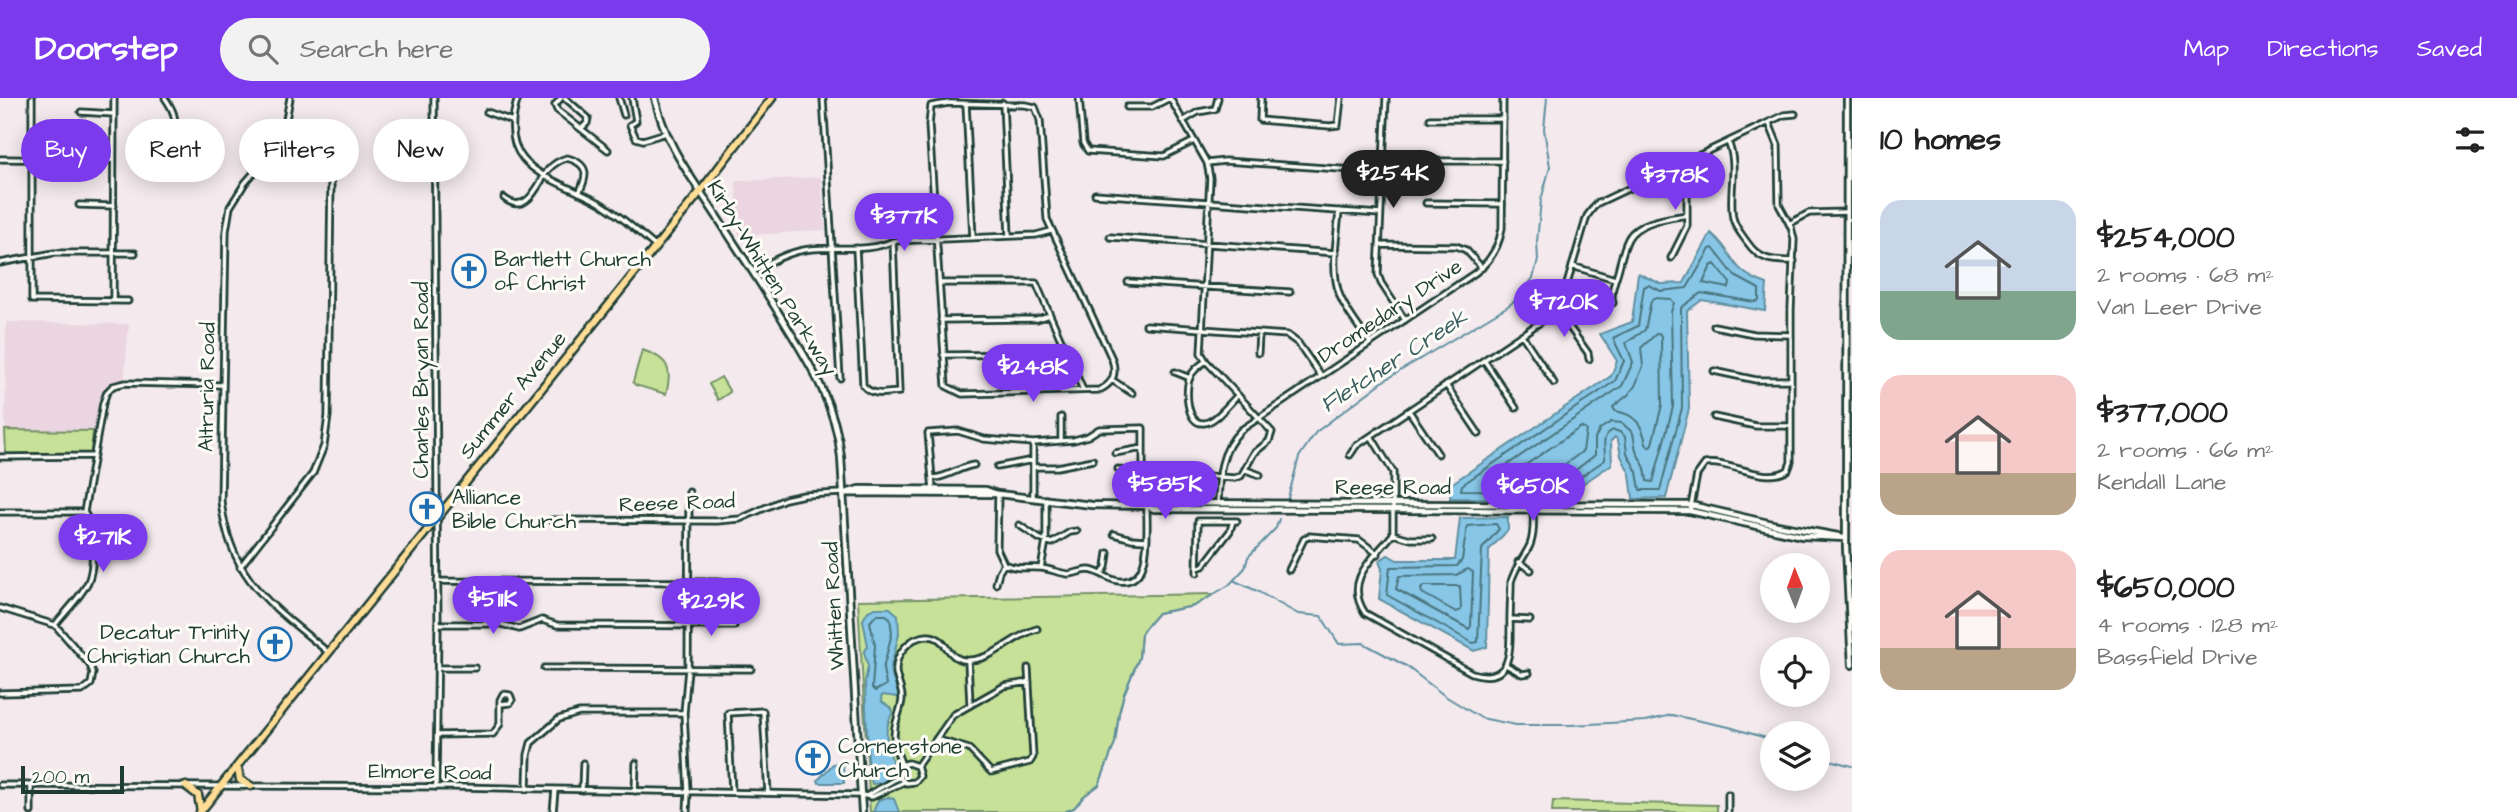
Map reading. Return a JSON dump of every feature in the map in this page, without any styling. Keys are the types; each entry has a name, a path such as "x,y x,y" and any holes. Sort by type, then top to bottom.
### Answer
{"main road":[{"name":"Kirby-Whitten Parkway","path":"655,98 679,160 754,271 828,399"},
{"name":"Summer Avenue","path":"201,812 700,192 772,98"},
{"path":"1847,98 1847,611 1852,665"},
{"name":"Whitten Road","path":"828,399 838,427 844,493 862,812"},
{"name":"Reese Road","path":"844,493 998,494 1092,505 1145,506 1154,509 1218,506 1690,508 1802,536 1849,538"},
{"path":"238,767 240,780 251,786"},
{"path":"186,786 198,795 201,812"}],"street":[{"path":"32,98 32,119"},
{"path":"113,300 114,98"},
{"path":"165,98 175,119"},
{"name":"Altruria Road","path":"286,119 290,98"},
{"name":"Charles Bryan Road","path":"434,98 438,515 436,787"},
{"path":"517,98 512,121 515,141 530,166 544,177 608,208 656,247"},
{"path":"581,129 588,118 563,98 555,105 557,110 581,129 608,150"},
{"path":"619,98 631,131 639,140 666,132"},
{"path":"627,120 636,121 632,98"},
{"path":"823,98 840,378"},
{"path":"1079,98 1085,149 1164,156 1194,141"},
{"path":"1127,107 1152,107 1170,98 1207,163 1210,178 1209,202 1199,347 1206,361 1273,432 1269,441 1254,453 1247,470 1237,477 1193,475"},
{"path":"1183,121 1198,113 1216,109 1217,98"},
{"path":"1261,98 1260,120 1338,125 1341,98"},
{"path":"1386,98 1379,278 1405,320"},
{"name":"Dromedary Drive","path":"1218,521 1222,458 1241,430 1482,268 1493,254 1499,241 1502,204 1503,98"},
{"path":"966,103 973,238"},
{"path":"966,103 1025,104 1035,107 1040,120 1047,219 1114,367 1112,380 1099,390 962,394 946,386 935,239 930,106 966,103"},
{"path":"1003,103 1009,236"},
{"path":"81,112 114,114"},
{"path":"487,112 512,121"},
{"path":"1350,455 1354,447 1557,310 1587,216 1593,207 1784,115 1795,114"},
{"path":"1430,119 1503,119"},
{"path":"1690,508 1696,478 1704,462 1765,474 1790,472 1794,236 1779,207 1778,145 1769,122"},
{"path":"1728,142 1733,155 1733,216 1737,228 1760,257 1770,261 1794,261"},
{"path":"504,198 509,202 524,201 534,194 549,168 565,158 582,164 586,170 586,178 579,193"},
{"path":"0,159 21,159"},
{"path":"1207,163 1225,161 1382,172"},
{"path":"1428,161 1503,161"},
{"path":"1671,258 1685,231 1687,174 1683,163"},
{"path":"32,182 32,300 128,301"},
{"name":"Altruria Road","path":"246,182 230,207 226,231 220,501 223,520 240,567 261,596 329,653"},
{"path":"240,567 313,474 324,446 328,416 331,182"},
{"path":"1095,194 1380,214"},
{"path":"1426,203 1502,204"},
{"path":"79,205 114,206"},
{"path":"1339,211 1336,253 1339,294 1370,343"},
{"path":"1789,224 1809,213 1847,212"},
{"path":"1613,303 1615,279 1632,233 1647,225 1687,215"},
{"path":"754,271 796,251 881,247 893,241 1036,235 1051,231"},
{"path":"1110,237 1336,253"},
{"path":"856,248 863,385 866,390 875,394 899,392 901,387 893,241"},
{"path":"1379,245 1456,246 1466,250 1482,268"},
{"path":"0,263 54,253 135,253"},
{"path":"1572,267 1615,279"},
{"path":"939,282 1036,283 1083,390"},
{"path":"1128,282 1290,292"},
{"path":"1557,310 1588,353 1588,359"},
{"path":"941,320 1037,319 1050,315"},
{"path":"1146,325 1282,334 1293,338 1321,376"},
{"path":"1714,326 1754,334 1791,335"},
{"path":"1258,353 1259,333"},
{"path":"1522,335 1553,383"},
{"path":"943,355 1055,354 1066,350"},
{"path":"1484,360 1516,408"},
{"path":"1199,423 1192,416 1188,405 1190,378 1206,361"},
{"path":"1714,371 1756,380 1791,380"},
{"path":"1175,372 1190,378"},
{"path":"1112,380 1132,393"},
{"path":"55,625 88,583 91,570 91,526 84,512 107,392 113,386 125,383 222,385"},
{"path":"1446,386 1479,434"},
{"path":"1199,423 1211,420 1238,395"},
{"path":"1409,411 1438,454"},
{"path":"1061,417 1061,441"},
{"path":"1714,417 1758,426 1791,426"},
{"path":"1197,430 1199,423"},
{"path":"933,492 928,433 958,431 984,439 1033,443 1088,436 1099,429 1143,428 1146,540 1142,570 1137,578 1130,581 1114,580 1085,570 1067,574 1041,568 1018,569 1004,564 997,549 998,494"},
{"path":"1371,436 1393,470 1393,534 1359,578 1356,590 1358,603 1365,613 1472,673 1492,675 1506,664 1511,649 1511,582 1518,562 1529,548 1533,536 1533,507"},
{"path":"1033,443 1033,498"},
{"path":"1115,453 1143,448"},
{"path":"0,457 94,456"},
{"path":"997,467 1033,460"},
{"path":"1033,467 1066,466 1093,460"},
{"path":"933,478 945,477 960,468 974,465"},
{"path":"1118,469 1128,473 1143,472"},
{"path":"1247,470 1259,475"},
{"path":"687,812 684,713 688,669 689,492"},
{"name":"Reese Road","path":"551,520 689,522 740,519 785,499 844,493"},
{"path":"1041,568 1046,541 1046,499"},
{"path":"0,512 84,512"},
{"path":"1198,520 1218,521 1235,521 1197,571 1198,520"},
{"path":"1019,525 1052,543 1070,532 1077,531"},
{"path":"1114,534 1146,540"},
{"path":"1393,534 1411,539 1432,539"},
{"path":"1289,570 1304,540 1309,536 1359,540 1378,554"},
{"path":"1101,574 1106,567 1108,553"},
{"path":"1518,562 1531,570"},
{"path":"996,584 1004,564"},
{"path":"436,581 736,582"},
{"path":"0,608 55,625 90,665 93,673 91,684 82,691 0,693"},
{"path":"438,624 501,624 519,629 542,620 557,625 734,626"},
{"path":"1510,620 1530,620"},
{"path":"902,765 911,763 917,766 920,772 918,779 909,784 899,777 902,765 893,732 902,701 896,670 903,649 919,637 932,636 942,641 953,657 968,661 993,654 1014,638 1037,629"},
{"path":"968,661 970,705"},
{"path":"1506,664 1522,674 1529,673"},
{"path":"438,668 475,668"},
{"path":"544,668 751,669"},
{"path":"936,739 970,749 991,772 1030,762 1033,757 1028,668"},
{"path":"917,766 953,715 1004,686 1029,682"},
{"path":"437,734 493,734 500,724 500,704"},
{"path":"732,792 728,712 763,711 768,793"},
{"path":"527,789 531,743 559,719 579,713 684,713"},
{"path":"582,790 583,762"},
{"path":"635,791 636,763"},
{"path":"868,795 899,777"},
{"path":"868,795 873,797 904,782"},
{"name":"Elmore Road","path":"0,785 436,787 868,795"},
{"path":"31,786 31,812"},
{"path":"552,812 555,790"},
{"path":"1728,794 1728,812"}],"shaded area":[{"path":"821,177 825,230 739,236 736,181"},
{"path":"6,322 129,324 124,381 110,385 102,397 93,431 5,430"}],"green space":[{"path":"642,350 658,357 666,365 669,377 666,394 635,385 633,382"},
{"path":"721,377 730,392 718,400 709,384"},
{"path":"5,430 93,431 91,453 6,454"},
{"path":"1215,594 1194,606 1158,613 1141,634 1139,658 1124,694 1115,743 1099,785 1074,808 1064,812 870,812 858,600"},
{"path":"1553,801 1717,805 1717,812 1552,812"}],"water":[{"path":"1711,233 1745,273 1767,284 1765,311 1702,300 1687,311 1689,409 1666,498 1633,499 1630,474 1615,437 1611,441 1612,464 1575,489 1573,499 1450,498 1451,484 1611,376 1617,361 1600,334 1632,322 1638,273 1661,284 1684,283"},
{"path":"1508,517 1508,530 1489,550 1487,647 1474,651 1379,599 1382,569 1379,561 1388,555 1397,560 1455,560 1460,518"},
{"path":"890,608 898,615 899,634 890,670 898,697 881,697 882,702 893,712 887,736 894,774 883,783 872,784 868,761 865,682 868,666 864,652 868,646 863,620 868,611"},
{"path":"837,763 843,765 844,783 819,783 818,780"},
{"path":"888,797 894,799 899,812 873,812 878,800"}],"waterway":[{"name":"Fletcher Creek","path":"1288,498 1299,457 1316,432 1385,380 1508,306 1533,278 1538,260 1541,200 1550,167 1544,129 1547,98"},
{"name":"Fletcher Creek","path":"1064,812 1074,808 1099,785 1115,743 1119,713 1139,658 1141,634 1145,628 1158,613 1194,606 1229,585 1245,568 1248,557 1276,528 1279,519"},
{"path":"1235,581 1298,614 1321,616 1339,644 1363,643 1406,666 1445,696 1481,718 1516,725 1571,725 1646,721 1672,715 1760,736"},
{"path":"1830,760 1852,766"}],"place":[{"name":"Bartlett Church of Christ","path":"469,271"},
{"name":"Alliance Bible Church","path":"427,509"},
{"name":"Decatur Trinity Christian Church","path":"275,644"},
{"name":"Cornerstone Church","path":"813,758"}]}
